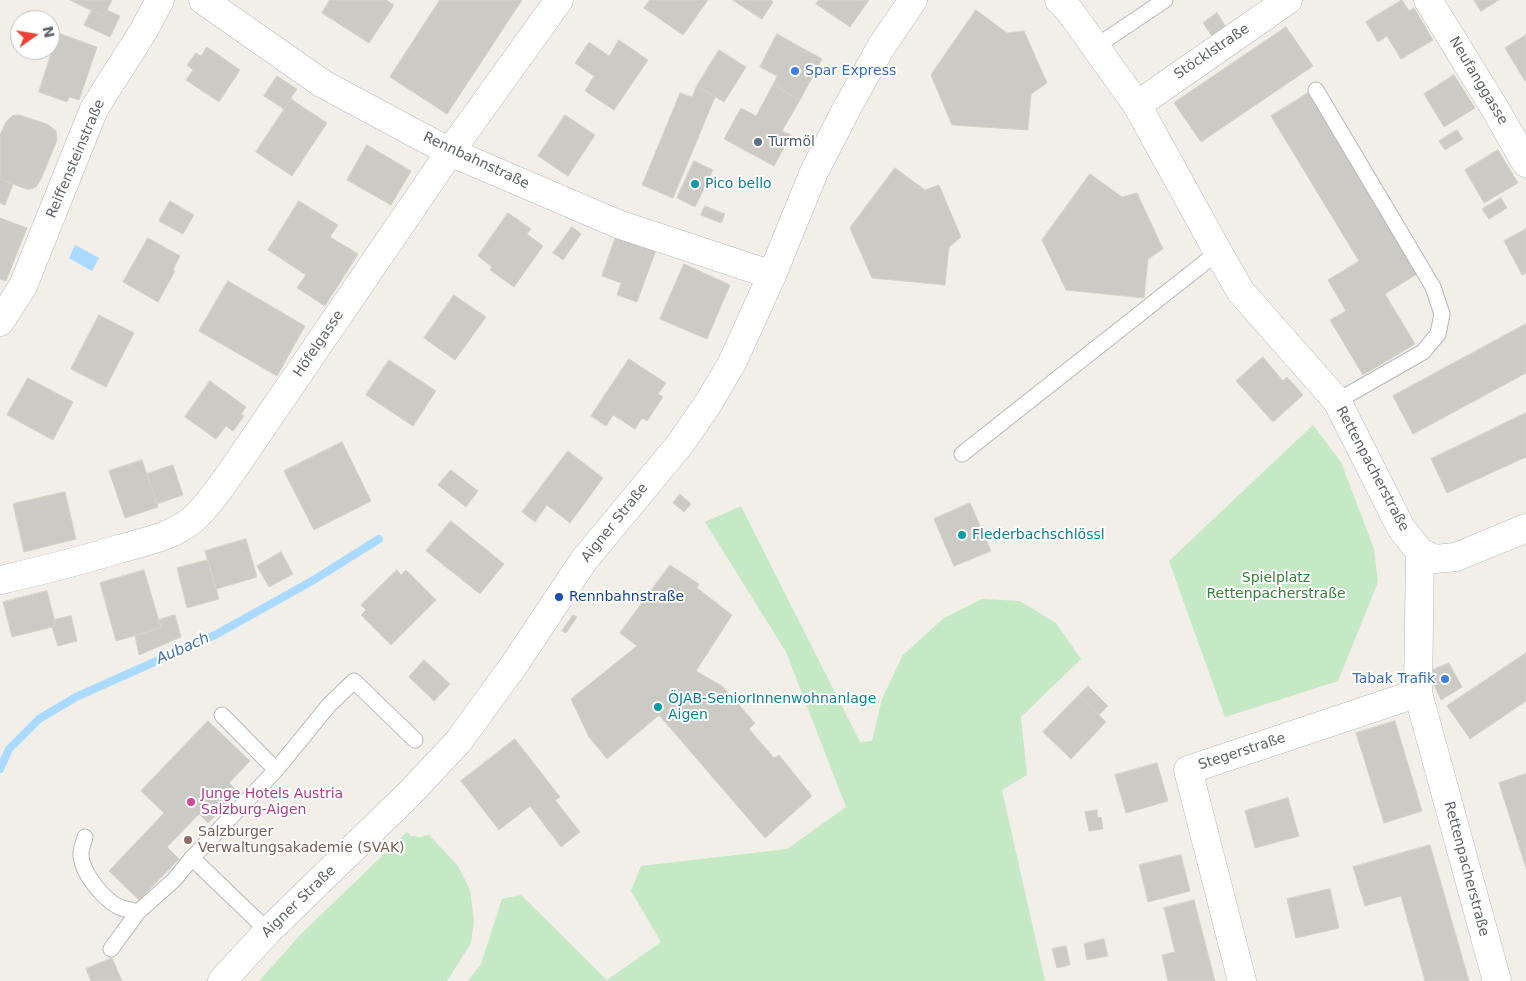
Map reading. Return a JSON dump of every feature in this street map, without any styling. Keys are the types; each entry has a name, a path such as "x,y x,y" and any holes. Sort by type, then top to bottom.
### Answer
{"street":[{"name":"Reiffensteinstraße","path":"0,322 23,286 94,109 144,30 160,0"},
{"name":"Rennbahnstraße","path":"203,0 323,84 450,152 618,224 772,275"},
{"name":"Höfelgasse","path":"0,580 49,569 146,542 178,529 190,522 201,512 230,474 450,152 559,0"},
{"name":"Aigner Straße","path":"222,981 268,931 409,794 458,742 514,665 584,560 681,443 709,402 732,363 772,275 814,172 881,47 912,0"},
{"name":"Rettenpacherstraße","path":"1059,0 1069,10 1137,105 1241,292 1337,401 1401,528 1420,552 1418,694 1497,981"},
{"name":"Stöcklstraße","path":"1137,105 1288,0"},
{"name":"Neufanggasse","path":"1428,0 1526,163"},
{"path":"1420,552 1434,559 1456,558 1526,528"},
{"name":"Stegerstraße","path":"1242,981 1188,770 1418,694"}],"lane":[{"path":"1095,47 1165,0"},
{"path":"1316,90 1433,287 1442,314 1438,334 1423,352 1337,401"},
{"path":"962,454 1218,252"},
{"path":"111,949 138,912 174,880 192,858 276,770 329,705 354,681 414,740"},
{"path":"222,715 276,770"},
{"path":"85,837 81,852 83,864 95,886 119,907 138,912"},
{"path":"192,858 268,931"}],"green space":[{"name":"Spielplatz Rettenpacherstraße","path":"1313,425 1341,462 1374,549 1378,582 1338,681 1225,717 1169,561"},
{"path":"741,506 860,742 872,741 882,699 903,655 944,618 982,599 1020,601 1056,623 1081,659 1021,717 1027,775 1002,790 1045,981 468,981 481,964 502,899 521,895 607,980 661,942 631,891 641,866 787,849 846,807 786,652 705,522"},
{"path":"407,832 411,836 429,835 458,866 470,890 474,921 471,943 447,981 259,981 302,933"}],"water":[{"path":"75,245 99,258 92,271 69,258"}],"building":[{"path":"70,0 112,0 104,16"},
{"path":"330,0 386,0 394,5 369,43 322,13"},
{"path":"440,0 522,0 447,114 390,77"},
{"path":"650,0 708,0 683,35 644,8"},
{"path":"733,0 771,0 773,2 762,19"},
{"path":"819,0 869,0 850,27 816,4"},
{"path":"1402,0 1409,11 1414,8 1433,40 1401,59 1387,36 1378,42 1366,22"},
{"path":"1474,0 1499,0 1481,11"},
{"path":"92,10 104,16 107,10 120,16 110,37 84,25"},
{"path":"976,10 1007,33 1024,31 1047,83 1031,94 1028,130 952,125 931,75"},
{"path":"1217,13 1228,30 1214,39 1203,23"},
{"path":"1286,27 1313,66 1201,142 1174,103"},
{"path":"60,34 97,47 79,100 69,97 67,102 39,92 49,60 60,60"},
{"path":"777,34 822,59 800,100 773,85 777,76 760,67"},
{"path":"1526,35 1526,80 1525,81 1505,48"},
{"path":"619,40 648,60 614,110 585,91 594,76 575,63 589,42 609,56"},
{"path":"207,47 240,70 219,102 186,80 193,70 187,65 196,53 201,56"},
{"path":"719,50 746,67 724,102 697,86"},
{"path":"1454,75 1475,108 1444,127 1424,94"},
{"path":"277,76 297,89 284,109 264,96"},
{"path":"773,85 800,100 782,131 791,135 774,166 724,139 741,108 756,116"},
{"path":"697,86 715,97 673,198 642,185 680,93 692,97"},
{"path":"1308,93 1417,274 1385,294 1415,344 1363,375 1330,320 1346,311 1328,280 1359,261 1271,116"},
{"path":"291,99 327,123 292,176 256,152"},
{"path":"19,115 47,124 56,131 57,140 41,179 36,187 31,189 26,189 0,179 0,135 6,122 12,116"},
{"path":"565,115 595,135 568,176 538,156"},
{"path":"1457,130 1463,139 1445,150 1439,141"},
{"path":"367,145 411,171 391,205 347,180"},
{"path":"1498,150 1518,183 1484,203 1465,170"},
{"name":"Pico bello","path":"694,161 713,170 695,207 677,198"},
{"path":"895,168 925,190 939,185 961,237 949,247 945,285 872,278 850,228"},
{"path":"1090,174 1122,197 1137,193 1163,249 1148,259 1144,298 1066,290 1042,240"},
{"path":"0,179 13,184 5,205 0,203"},
{"path":"1501,198 1507,208 1489,219 1482,209"},
{"path":"170,201 194,215 183,234 159,221"},
{"path":"299,201 338,225 330,237 358,254 325,306 297,288 306,275 268,250"},
{"path":"705,206 725,214 721,223 701,215"},
{"path":"508,213 531,229 527,234 543,246 514,287 490,270 492,267 478,256"},
{"path":"0,218 27,228 6,281 0,279"},
{"path":"572,227 581,234 563,260 553,253"},
{"path":"1526,229 1526,273 1522,275 1504,241"},
{"path":"616,236 656,250 637,302 617,295 621,283 602,276"},
{"path":"148,238 180,256 173,270 175,271 158,302 123,282"},
{"path":"684,264 730,285 707,339 660,319"},
{"path":"228,281 305,326 277,376 199,331"},
{"path":"454,295 486,317 455,360 424,338"},
{"path":"99,315 134,333 106,387 71,369"},
{"path":"1526,324 1526,373 1413,434 1393,396"},
{"path":"1263,357 1283,381 1287,377 1303,395 1273,422 1236,381"},
{"path":"629,359 666,383 658,394 663,397 647,421 642,418 635,429 613,415 606,426 591,416"},
{"path":"389,360 436,391 413,426 366,395"},
{"path":"28,378 73,402 53,440 7,415"},
{"path":"210,381 246,407 241,414 244,416 233,431 226,426 216,439 185,417"},
{"path":"1526,413 1526,457 1447,493 1431,459"},
{"path":"342,442 371,501 314,530 284,471"},
{"path":"568,451 603,478 570,523 547,505 535,522 522,512"},
{"path":"142,460 158,507 125,518 109,471"},
{"path":"173,465 183,495 157,504 147,474"},
{"path":"451,470 478,491 466,507 438,485"},
{"path":"65,492 76,539 24,552 13,504"},
{"path":"680,494 691,504 684,512 673,503"},
{"name":"Flederbachschlössl","path":"970,503 991,551 954,566 934,519"},
{"path":"451,521 504,564 480,594 426,551"},
{"path":"246,539 257,577 216,589 205,551"},
{"path":"281,552 293,574 269,587 257,566"},
{"path":"208,560 219,599 187,608 177,568"},
{"name":"ÖJAB-SeniorInnenwohnanlage Aigen","path":"670,565 699,584 697,588 732,615 696,671 722,686 755,723 749,729 774,758 779,755 812,796 765,838 659,715 607,759 589,737 571,699 637,646 620,633"},
{"path":"144,570 161,628 116,641 100,583"},
{"path":"397,570 401,575 406,570 436,600 391,645 361,615 366,610 361,605"},
{"path":"47,591 56,626 12,637 3,602"},
{"path":"175,615 181,637 139,655 135,635 161,628 159,620"},
{"path":"573,615 577,617 566,633 562,631"},
{"path":"71,616 77,641 58,646 52,627 56,626 54,620"},
{"path":"1526,653 1526,701 1470,739 1447,706"},
{"path":"424,660 450,684 434,701 409,677"},
{"name":"Tabak Trafik","path":"1449,663 1462,687 1441,700 1428,672"},
{"path":"1088,686 1108,706 1099,715 1079,695"},
{"path":"1079,695 1106,722 1071,759 1043,732"},
{"name":"Junge Hotels Austria Salzburg-Aigen","path":"208,721 250,761 229,783 238,792 208,823 199,814 167,847 179,859 139,900 109,871 164,813 141,791"},
{"path":"1395,721 1422,811 1384,823 1356,733"},
{"path":"515,739 560,797 555,800 580,832 561,847 530,806 499,830 461,781"},
{"path":"1157,763 1168,801 1126,813 1115,775"},
{"path":"1526,774 1526,868 1499,783"},
{"path":"1288,798 1299,836 1255,848 1245,811"},
{"path":"1097,810 1098,818 1101,817 1103,829 1089,831 1085,812"},
{"path":"1430,845 1469,981 1425,981 1401,896 1365,906 1353,867"},
{"path":"1181,855 1190,891 1148,902 1139,865"},
{"path":"1330,889 1339,928 1296,938 1287,899"},
{"path":"1194,900 1215,981 1168,981 1162,955 1175,952 1164,908"},
{"path":"1104,939 1108,956 1087,960 1084,944"},
{"path":"1066,946 1070,965 1057,968 1052,949"},
{"path":"112,958 122,981 91,981 86,969"}],"waterway":[{"name":"Aubach","path":"0,769 9,749 39,719 76,697 217,634 312,581 379,539"}],"place":[{"name":"Spar Express","path":"795,71"},
{"name":"Turmöl","path":"758,142"},
{"name":"Pico bello","path":"695,184"},
{"name":"Flederbachschlössl","path":"962,535"},
{"name":"Rennbahnstraße","path":"559,597"},
{"name":"Tabak Trafik","path":"1445,679"},
{"name":"ÖJAB-SeniorInnenwohnanlage Aigen","path":"658,707"},
{"name":"Junge Hotels Austria Salzburg-Aigen","path":"191,802"},
{"name":"Salzburger Verwaltungsakademie (SVAK)","path":"188,840"}]}
